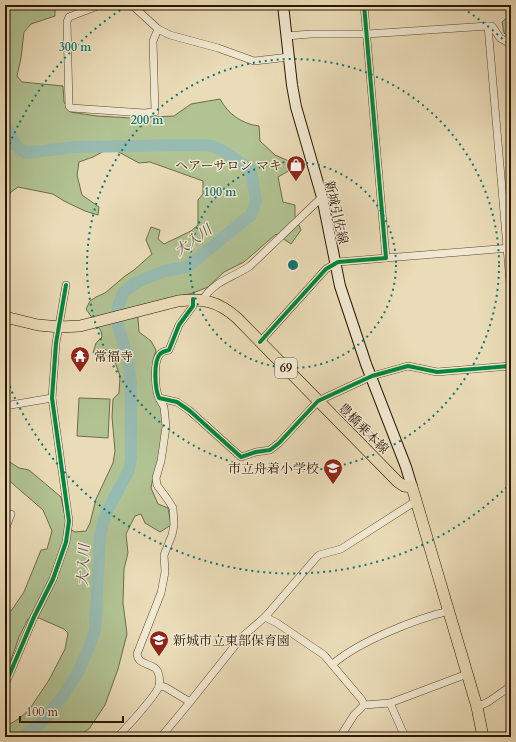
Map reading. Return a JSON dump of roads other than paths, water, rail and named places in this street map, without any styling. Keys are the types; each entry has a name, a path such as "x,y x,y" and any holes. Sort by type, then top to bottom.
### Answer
{"main road":[{"name":"新城引佐線","path":"283,5 296,107 322,197 340,286 371,377 406,467 412,487"},
{"name":"豊橋乗本線","path":"5,317 38,325 60,327 80,326 178,301 198,300 216,304 229,311 398,482 404,486 412,487"},
{"path":"412,487 477,707 483,737"}],"street":[{"path":"100,5 69,17 67,22 69,106 72,108 144,113 155,112 153,40 158,30"},
{"path":"132,5 158,30 170,35 218,48 254,61 289,57"},
{"path":"364,5 386,258"},
{"path":"488,26 509,248 511,294"},
{"path":"286,36 312,34 367,34 492,26 500,38 509,43 511,46"},
{"path":"118,737 152,697 159,686 158,672 156,669 141,662 137,654 161,593 166,572 164,555 174,526 173,508 157,485 156,478 164,446 166,427 164,407 156,390 157,363 159,355 162,352 169,350 180,325 198,300 212,288 250,266 322,197"},
{"path":"260,342 326,269 335,264 386,258 509,248"},
{"path":"5,684 34,617 53,580 66,542 69,521 52,398 56,343 60,327 66,285"},
{"path":"159,398 177,402 190,411 241,457 256,452 270,450 279,443 318,401 371,377 408,366 437,372 511,366"},
{"path":"5,406 52,398"},
{"path":"161,737 242,637 265,617 319,555 341,549 416,501"},
{"path":"5,530 11,514"},
{"path":"333,664 348,653 386,634 420,620 449,611"},
{"path":"265,617 277,623 324,655 362,700 364,705"},
{"path":"340,737 354,715 364,705 390,704 467,674"},
{"path":"159,686 165,687 190,702"},
{"path":"477,707 511,686"},
{"path":"390,704 406,737"}],"waterway":[{"name":"大入川","path":"5,125 15,145 25,153 75,147 212,146 223,151 251,170 256,201 251,215 187,267 164,271 149,277 134,284 123,293 117,309 118,326 128,358 131,384 131,459 129,470 106,513 100,535 95,631 77,674 63,696 43,721 22,737"}],"place":[{"name":"ヘアーサロン マキ","path":"296,182"},
{"name":"常福寺","path":"80,373"},
{"name":"市立舟着小学校","path":"333,485"},
{"name":"新城市立東部保育園","path":"159,657"}]}
